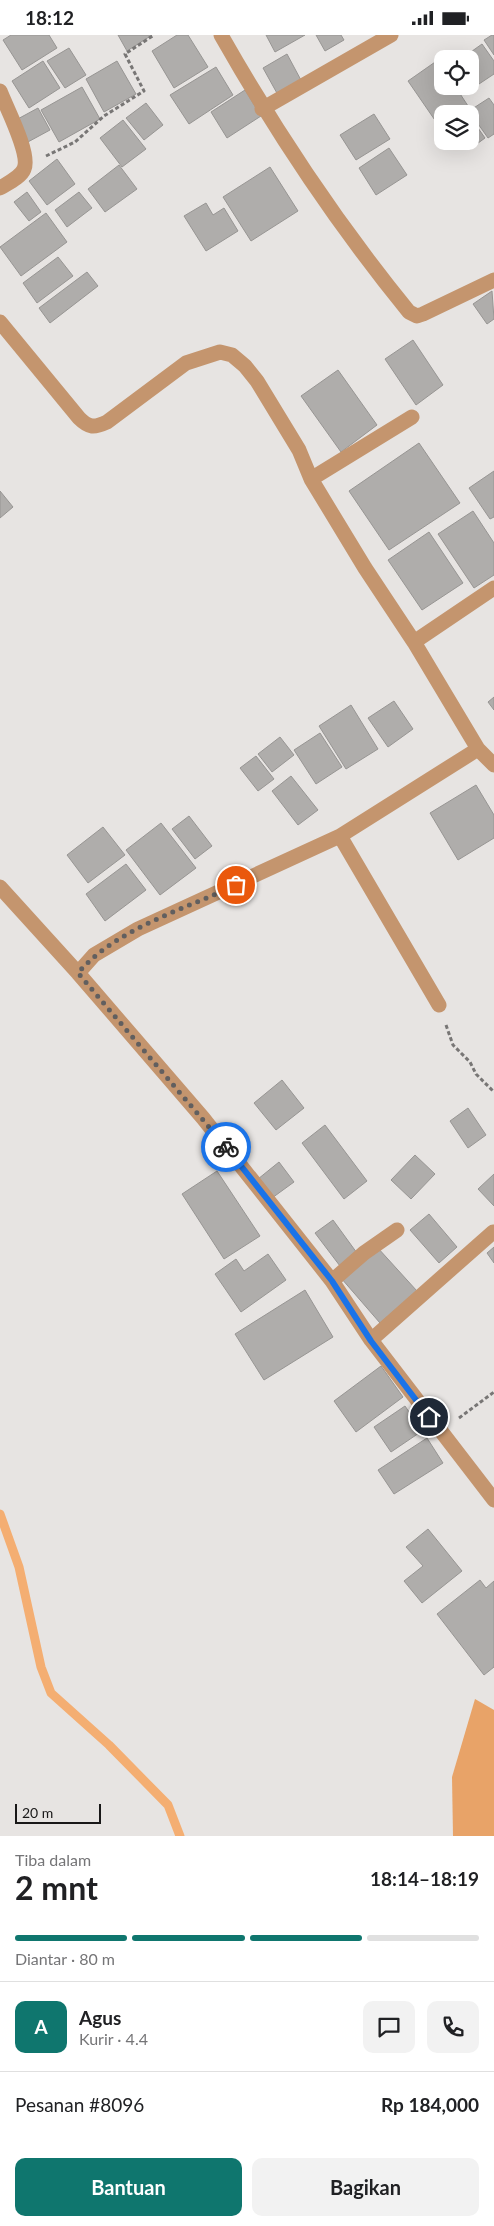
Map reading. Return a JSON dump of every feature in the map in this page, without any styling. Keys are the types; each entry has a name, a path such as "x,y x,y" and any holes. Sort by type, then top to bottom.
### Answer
{"street":[{"path":"221,35 262,109 344,228 409,312 417,316 423,314 494,280"},
{"path":"262,109 391,35"},
{"path":"0,91 24,150 26,163 20,174 0,188"},
{"path":"0,322 79,418 86,425 93,427 106,422 186,363 211,353 220,352 232,355 245,366 257,381 299,450 311,479 364,568 414,642 478,749 494,765"},
{"path":"311,479 412,417"},
{"path":"414,642 494,588"},
{"path":"78,973 94,955 138,929 340,836 478,749"},
{"path":"340,836 439,1005"},
{"path":"0,887 78,973 203,1118 332,1281 371,1341 494,1500"},
{"path":"332,1281 364,1253 397,1230"},
{"path":"371,1341 493,1232"}],"path":[{"path":"26,163 49,155 75,142 104,117 144,91 125,54 154,35"},
{"path":"439,1005 453,1045 470,1062 476,1074 494,1092"},
{"path":"441,1432 494,1392"}],"shaded area":[{"path":"475,1699 494,1710 494,1836 453,1836 452,1777"}],"building":[{"path":"11,35 49,35 57,48 22,70 3,40"},
{"path":"118,35 152,35 127,51"},
{"path":"177,35 188,35 208,67 174,88 152,51"},
{"path":"266,35 305,35 275,52"},
{"path":"316,35 341,35 344,40 325,51"},
{"path":"494,35 494,55 484,40"},
{"path":"482,44 494,61 494,74 479,84 479,50 474,50"},
{"path":"69,48 86,75 65,88 47,61"},
{"path":"287,54 302,82 278,95 263,68"},
{"path":"43,61 60,88 29,108 12,81"},
{"path":"117,61 136,94 104,112 86,79"},
{"path":"434,63 434,95 461,95 467,105 434,105 434,119 408,81"},
{"path":"216,67 233,95 189,124 170,95"},
{"path":"82,87 100,119 59,142 41,110"},
{"path":"245,90 261,116 227,138 211,112"},
{"path":"489,98 494,105 494,134 488,138 479,125 478,105"},
{"path":"146,103 163,125 144,140 126,118"},
{"path":"38,108 50,130 26,143 14,121"},
{"path":"374,114 390,139 356,160 340,135"},
{"path":"123,120 146,149 122,167 100,138"},
{"path":"479,129 485,138 479,142"},
{"path":"389,148 407,175 376,195 359,168"},
{"path":"57,159 75,184 47,205 29,181"},
{"path":"119,165 137,189 105,212 88,189"},
{"path":"270,167 298,211 251,241 223,197"},
{"path":"27,192 41,212 29,221 14,202"},
{"path":"79,192 92,208 67,227 55,210"},
{"path":"206,203 213,215 224,208 238,231 206,251 184,216"},
{"path":"46,213 67,242 21,276 0,247"},
{"path":"58,257 73,276 37,303 23,283"},
{"path":"87,272 98,286 50,323 39,308"},
{"path":"492,291 494,319 487,324 473,304"},
{"path":"413,340 443,385 416,405 385,359"},
{"path":"338,370 377,425 341,452 301,396"},
{"path":"419,443 460,503 389,550 349,491"},
{"path":"494,471 494,517 490,519 469,488"},
{"path":"0,491 13,507 0,518"},
{"path":"473,511 494,543 494,575 474,588 438,534"},
{"path":"429,532 463,583 422,610 388,560"},
{"path":"494,697 494,710 488,702"},
{"path":"394,701 413,729 388,747 368,718"},
{"path":"351,705 378,749 346,769 319,726"},
{"path":"320,733 342,767 316,784 294,750"},
{"path":"280,737 294,755 272,772 258,754"},
{"path":"256,756 274,779 258,791 240,768"},
{"path":"291,776 318,810 298,825 272,791"},
{"path":"476,785 494,815 494,838 458,860 430,813"},
{"path":"189,816 212,846 195,859 172,829"},
{"path":"161,823 196,868 160,895 126,850"},
{"path":"103,827 125,855 88,883 67,855"},
{"path":"126,864 146,890 105,921 86,894"},
{"path":"282,1080 304,1108 276,1130 254,1103"},
{"path":"468,1108 486,1135 468,1148 450,1121"},
{"path":"325,1125 367,1181 344,1199 302,1143"},
{"path":"415,1155 435,1174 411,1199 391,1180"},
{"path":"279,1162 294,1182 272,1198 258,1179"},
{"path":"217,1171 260,1236 224,1259 182,1194"},
{"path":"494,1174 494,1206 478,1189"},
{"path":"429,1214 457,1247 439,1263 410,1230"},
{"path":"333,1220 357,1253 340,1266 315,1233"},
{"path":"377,1247 417,1291 380,1323 341,1278"},
{"path":"494,1247 494,1263 487,1253"},
{"path":"268,1254 286,1280 241,1312 215,1274 236,1259 244,1271"},
{"path":"305,1290 333,1337 264,1380 235,1334"},
{"path":"381,1366 403,1397 356,1432 334,1401"},
{"path":"405,1406 422,1431 391,1452 374,1427"},
{"path":"427,1438 443,1463 394,1494 378,1470"},
{"path":"428,1529 462,1571 422,1603 404,1581 423,1566 406,1547"},
{"path":"480,1580 486,1588 494,1581 494,1667 484,1675 437,1614"}],"waterway":[{"path":"0,1514 19,1567 41,1667 51,1693 109,1745 168,1805 180,1836"}],"way so far":[{"path":"226,1147 78,973 94,955 138,929 236,885"}],"route":[{"path":"226,1147 332,1281 371,1341 429,1417"}]}
